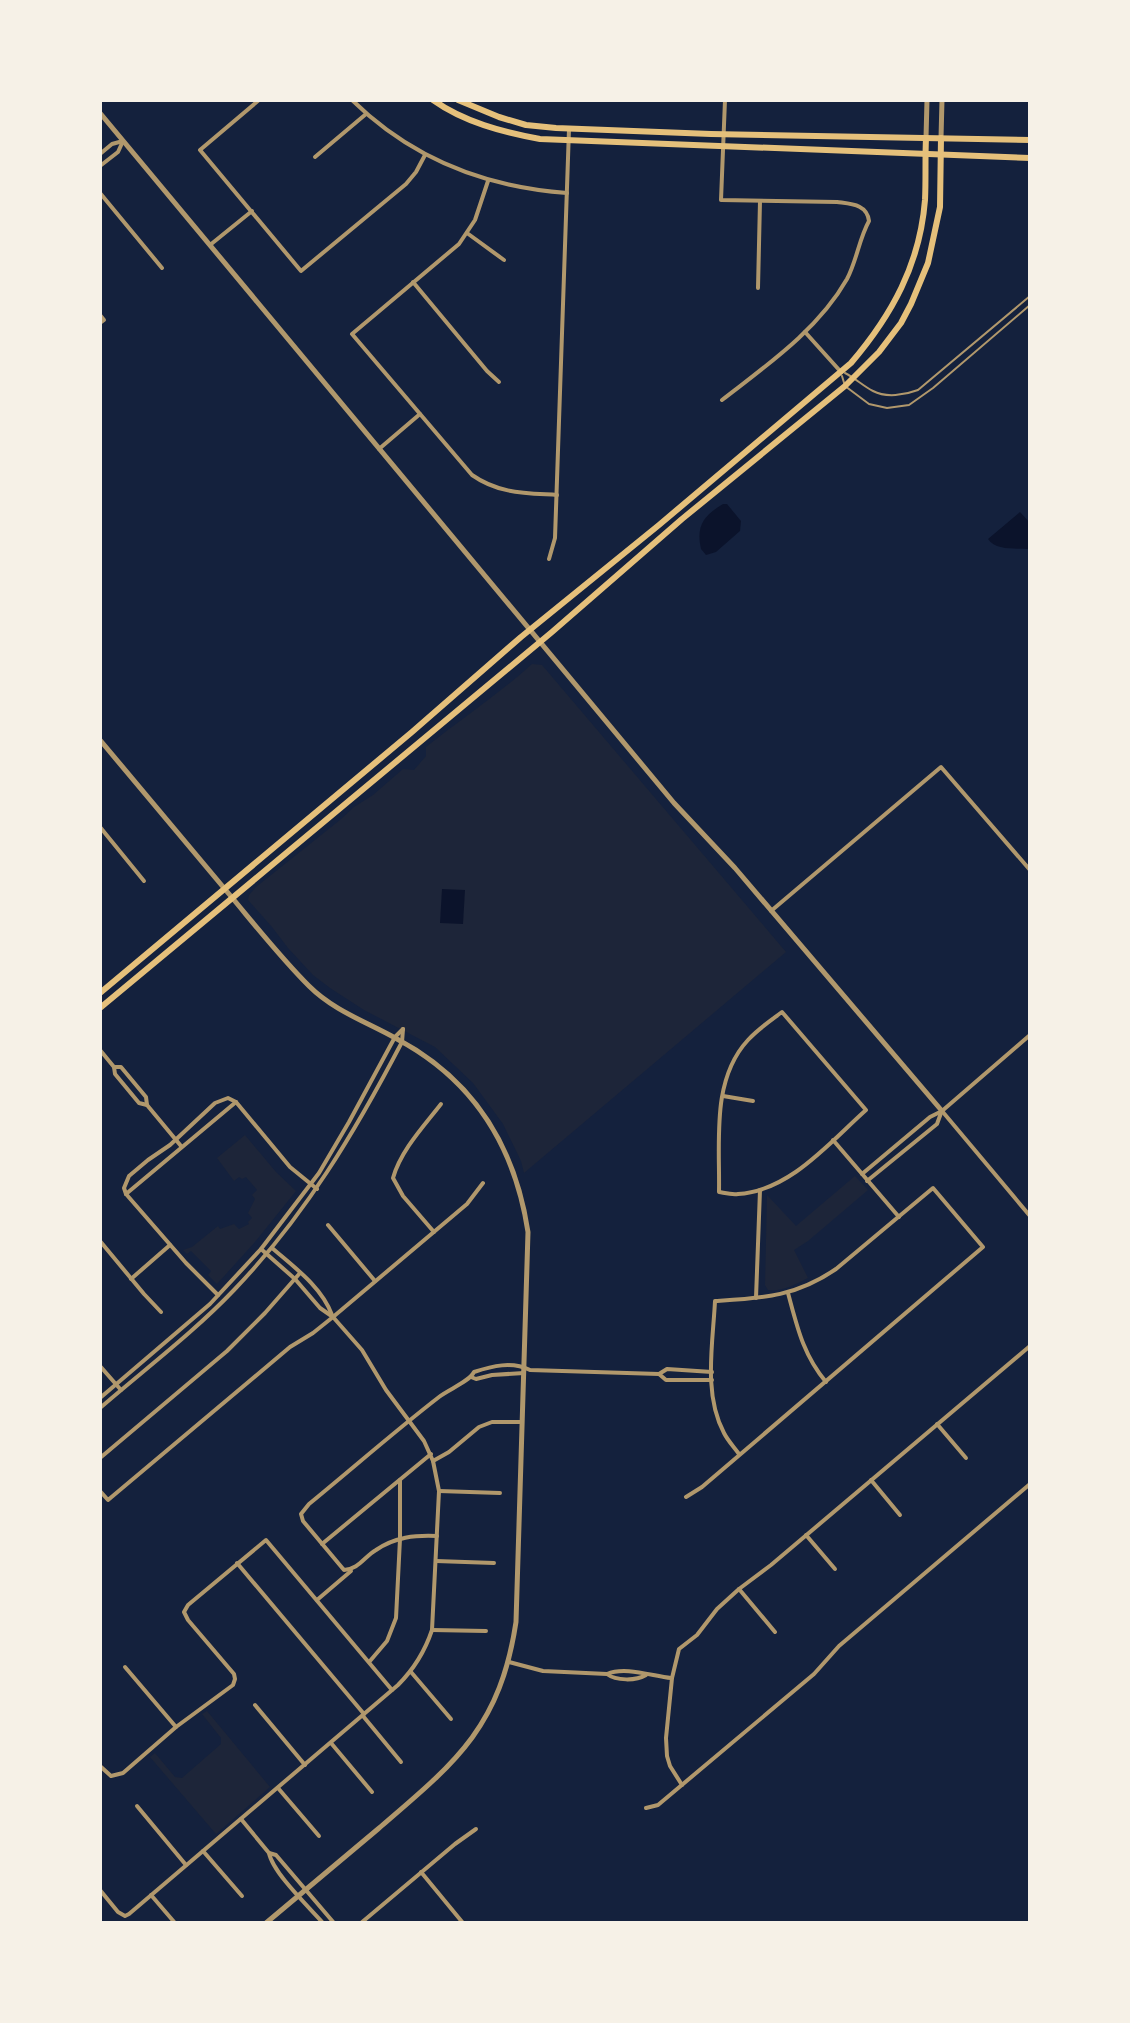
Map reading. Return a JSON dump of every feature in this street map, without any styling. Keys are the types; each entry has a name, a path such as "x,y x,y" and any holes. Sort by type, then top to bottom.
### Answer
{"main road":[{"path":"433,100 464,117 514,135 569,142 1030,158"},
{"path":"458,100 526,125 569,129 1030,140"},
{"path":"100,993 841,372 883,323 907,278 922,220 926,138"},
{"path":"100,1008 845,386 879,352 911,304 924,277 939,216 941,138"}],"street":[{"path":"259,100 200,150 301,271 406,184 425,155"},
{"path":"352,100 389,133 458,170 517,188 567,193"},
{"path":"722,400 805,332 824,311 846,281 869,221 868,213 863,208 837,202 721,200 725,100"},
{"path":"926,138 927,100"},
{"path":"941,138 942,100"},
{"path":"100,113 674,803 771,911 1030,1216"},
{"path":"315,157 366,114"},
{"path":"549,559 555,538 557,495 569,129"},
{"path":"100,154 112,144 123,141"},
{"path":"100,166 118,152 123,141"},
{"path":"488,181 480,206 459,244 352,334 463,466 481,482 511,493 557,495"},
{"path":"100,193 162,268"},
{"path":"758,288 760,201"},
{"path":"210,246 252,211"},
{"path":"467,233 504,260"},
{"path":"413,282 499,382"},
{"path":"805,332 841,372"},
{"path":"379,449 420,414"},
{"path":"100,740 312,989 350,1016 395,1037 439,1065 468,1093 500,1139 515,1176 528,1232 516,1622 503,1681 488,1713 463,1752 426,1789 266,1923"},
{"path":"771,911 941,767 1030,870"},
{"path":"100,827 144,881"},
{"path":"782,1012 866,1110 805,1165 783,1180 760,1190 737,1194 719,1192 723,1096 727,1074 740,1050 782,1012"},
{"path":"100,1398 219,1296 261,1249 311,1184 344,1132 395,1037 403,1029 402,1042 344,1148 272,1248 198,1325 100,1408"},
{"path":"862,1174 930,1117 942,1111 1030,1035"},
{"path":"100,1050 139,1103 147,1105"},
{"path":"114,1067 121,1067 181,1146"},
{"path":"723,1096 753,1101"},
{"path":"223,1301 126,1194 124,1188 129,1176 195,1124 197,1118 215,1103 228,1098 236,1102 290,1167 317,1189"},
{"path":"126,1194 236,1102"},
{"path":"434,1232 403,1196 393,1178 417,1135 441,1104"},
{"path":"867,1181 937,1124 942,1111"},
{"path":"913,1132 918,1138"},
{"path":"833,1140 899,1217"},
{"path":"100,1491 108,1500 290,1347 313,1333 434,1232 467,1204 483,1183"},
{"path":"686,1497 702,1487 983,1247 933,1188 821,1279 788,1293 715,1301 713,1401 725,1436 739,1454"},
{"path":"756,1298 760,1190"},
{"path":"328,1225 375,1281"},
{"path":"100,1241 161,1312"},
{"path":"266,1242 327,1303 333,1317"},
{"path":"131,1279 170,1245"},
{"path":"100,1890 125,1916 393,1690 411,1672 432,1630 439,1491 431,1454 362,1350 295,1279 261,1249"},
{"path":"100,1458 227,1351 300,1273"},
{"path":"788,1293 800,1339 826,1382"},
{"path":"682,1785 670,1766 666,1738 672,1678 679,1649 697,1635 717,1609 739,1589 1030,1346"},
{"path":"100,1366 121,1390"},
{"path":"355,1568 344,1570 340,1566 303,1521 301,1514 410,1420 474,1372 491,1367 659,1374 667,1369 712,1372"},
{"path":"471,1377 476,1379 525,1370"},
{"path":"659,1374 666,1380 712,1380"},
{"path":"433,1461 479,1427 492,1422 522,1422"},
{"path":"937,1424 966,1458"},
{"path":"322,1544 431,1454"},
{"path":"370,1662 387,1641 396,1618 400,1480"},
{"path":"871,1480 900,1515"},
{"path":"646,1808 658,1805 814,1674 839,1646 1030,1484"},
{"path":"439,1491 500,1493"},
{"path":"806,1535 835,1569"},
{"path":"317,1600 376,1549 400,1539 437,1536"},
{"path":"100,1766 111,1776 123,1773 176,1727 233,1685 234,1674 184,1612 188,1605 266,1540 393,1690"},
{"path":"436,1561 494,1563"},
{"path":"237,1563 401,1762"},
{"path":"739,1589 775,1632"},
{"path":"432,1630 486,1631"},
{"path":"509,1662 543,1671 607,1674 613,1671 672,1678"},
{"path":"125,1667 176,1727"},
{"path":"411,1672 451,1719"},
{"path":"255,1705 305,1765"},
{"path":"331,1743 372,1792"},
{"path":"278,1788 319,1836"},
{"path":"137,1806 186,1865"},
{"path":"241,1819 298,1896 321,1921 326,1913"},
{"path":"361,1923 476,1829"},
{"path":"203,1851 242,1896"},
{"path":"269,1853 276,1855 334,1923"},
{"path":"421,1872 463,1923"},
{"path":"151,1895 175,1923"}],"lane":[{"path":"841,372 880,394 904,395 918,390 1030,296"},
{"path":"841,372 845,386 869,404 887,408 909,405 923,397 1030,305"}],"shaded area":[{"path":"727,504 741,521 740,531 716,552 706,555 701,549 700,528 706,517"},
{"path":"1020,512 1030,523 1030,549 1007,548 988,539"},
{"path":"532,664 542,665 786,952 524,1173 503,1124 473,1083 435,1047 364,1010 313,975 248,900 256,887 354,807 403,769 414,770 426,756 426,747"},
{"path":"442,889 465,890 463,924 440,923"},
{"path":"245,1135 296,1191 217,1284 208,1275 211,1271 191,1251 187,1254 183,1250 192,1247 218,1226 220,1229 234,1224 239,1229 249,1224 252,1218 248,1213 255,1199 252,1195 257,1190 246,1177 234,1181 217,1158"},
{"path":"855,1176 868,1190 794,1250 808,1278 784,1289 768,1290 765,1285 767,1195 796,1226"},
{"path":"207,1711 270,1787 216,1834 150,1757 155,1753 175,1777 182,1778 221,1744 221,1738 202,1714"}]}
